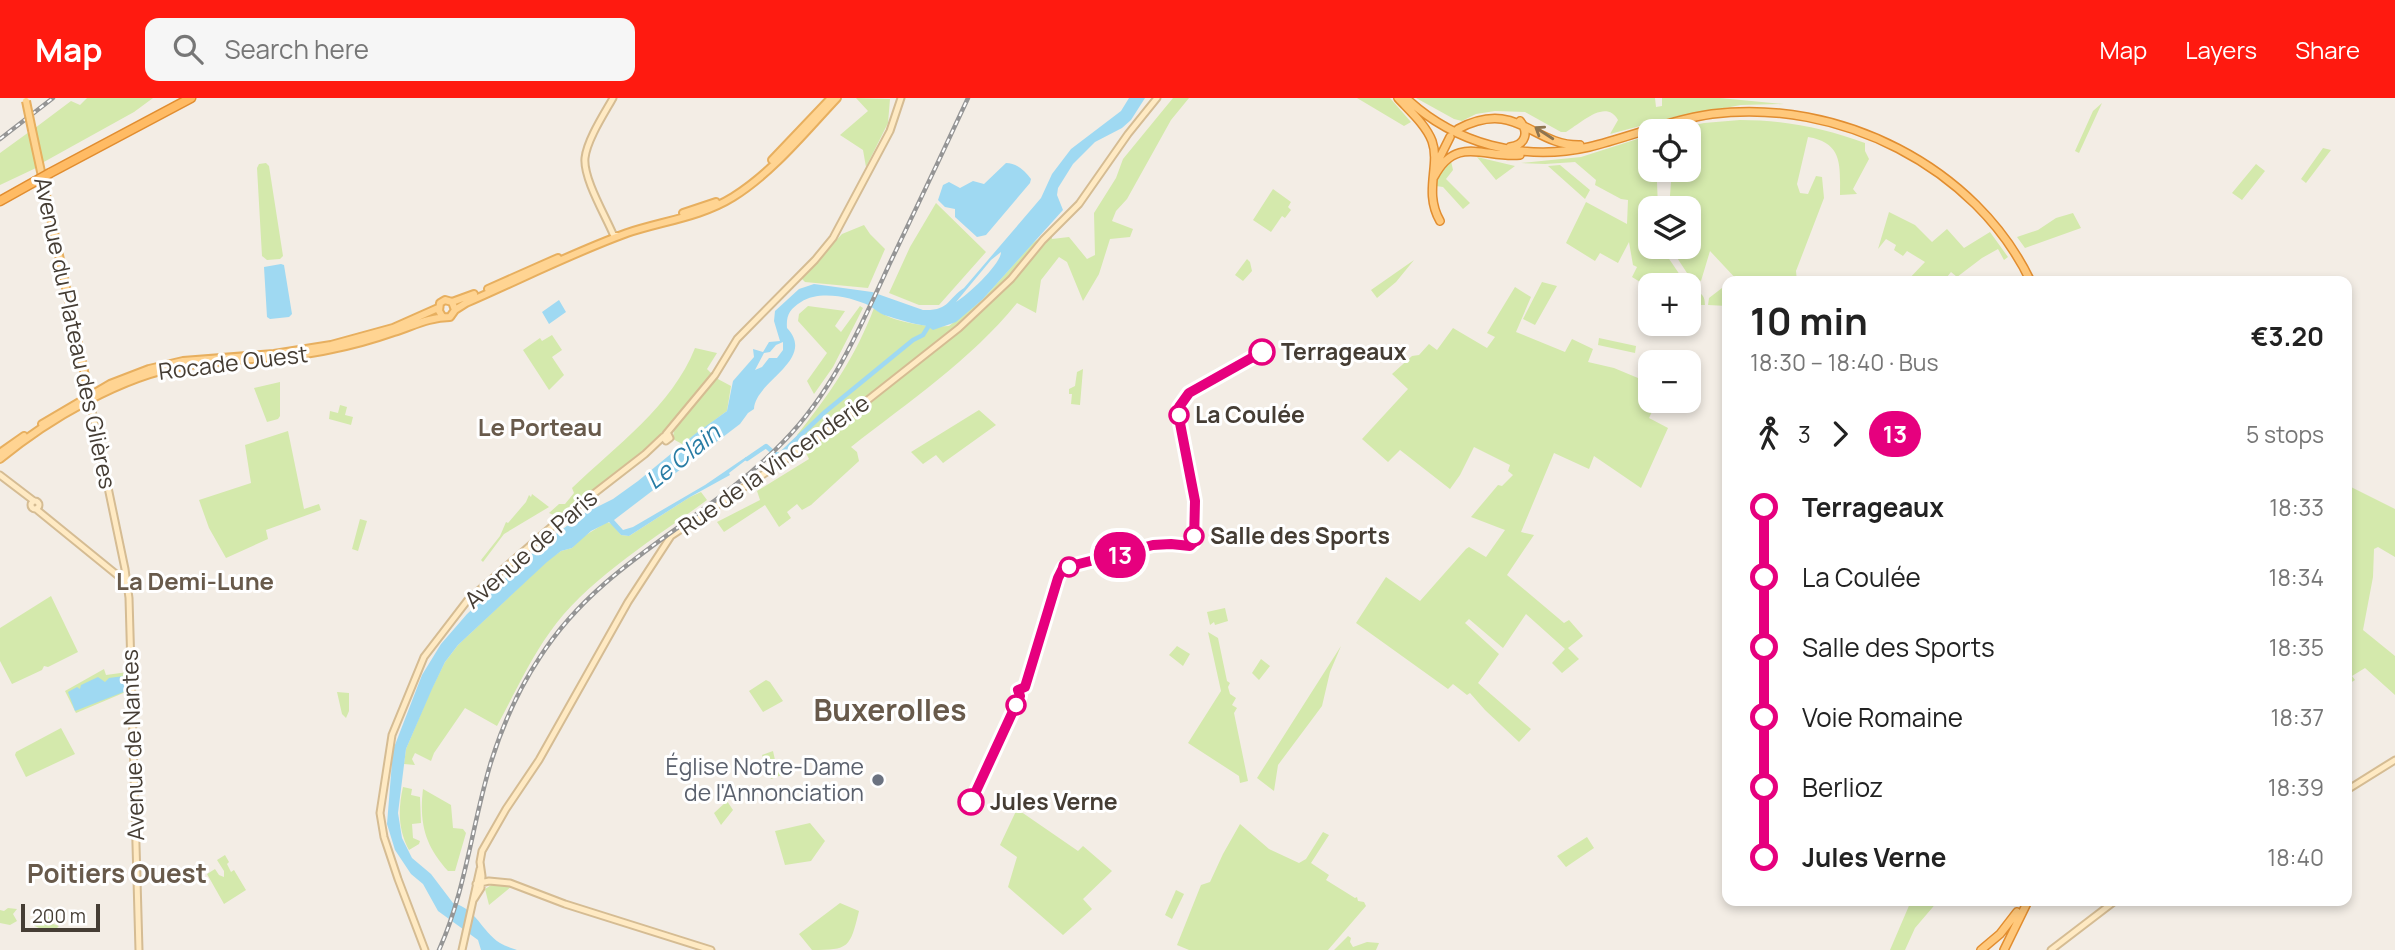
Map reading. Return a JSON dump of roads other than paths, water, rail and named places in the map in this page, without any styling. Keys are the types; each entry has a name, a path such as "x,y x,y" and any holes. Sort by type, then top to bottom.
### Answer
{"highway":[{"path":"49,171 181,98"},
{"path":"0,199 191,98"},
{"path":"1399,98 1430,122 1457,138 1487,149 1520,155"},
{"path":"1399,98 1431,138 1434,149 1432,181 1437,221"},
{"path":"1406,98 1430,117 1459,132 1495,147 1531,152 1571,150 1689,119 1752,111 1806,117 1861,131 1895,146 1926,165 1968,197 2002,235 2026,276"},
{"path":"1459,132 1483,117 1498,115 1513,117 1567,144 1584,145 1623,137"},
{"path":"1701,121 1753,115 1785,117 1869,139 1908,158 1959,194 1998,237 2025,276"},
{"path":"1459,132 1503,147 1516,146 1523,140 1525,130 1520,121 1513,117"},
{"path":"1432,181 1444,161 1466,151 1545,156 1576,153 1638,136"},
{"path":"1432,181 1440,153 1450,137"},
{"path":"1981,950 2000,934 2021,906"},
{"path":"2002,950 2023,906"},
{"path":"2002,950 2017,912"}],"main road":[{"path":"613,98 587,148 585,162 587,174 616,235"},
{"path":"0,453 33,430 121,379 183,361 274,355 320,347 393,328 438,308 443,301 452,302 471,296 616,235 707,206 732,193 764,167 831,98"},
{"path":"438,308 442,316 450,317 466,303 616,235 697,214 726,202 758,179 837,98"},
{"name":"Avenue de Paris","path":"423,950 384,837 380,813 392,734 421,663 467,601 556,523 666,437 675,422 715,374 741,335 833,238 894,120 899,98"},
{"name":"Rue de la Vincenderie","path":"481,885 482,851 529,777 628,602 671,536 809,445 925,356 993,296 1043,240 1067,218 1157,98"},
{"name":"Avenue du Plateau des Glières","path":"25,100 90,398 126,584"},
{"path":"452,302 456,310"},
{"name":"Rocade Ouest","path":"0,459 90,398 160,370 321,352 369,340 442,316"},
{"path":"0,475 126,584"},
{"name":"Avenue de Nantes","path":"126,584 139,950"},
{"path":"2352,787 2395,760"},
{"path":"462,948 474,899 481,885 496,881 513,884 565,904 710,950"},
{"path":"2051,950 2108,906"}],"water":[{"name":"Le Clain","path":"1129,98 1145,98 1131,120 1122,128 1095,142 1073,164 1058,188 1057,195 1063,210 982,300 956,322 933,330 884,315 870,306 845,298 817,296 801,302 791,310 787,319 787,328 794,340 795,350 790,360 757,399 754,409 740,424 614,520 623,530 633,527 705,485 746,457 746,460 729,473 730,475 629,536 621,535 609,522 591,531 572,548 561,551 458,645 445,662 406,749 398,813 402,838 412,858 431,874 453,903 468,910 500,943 517,950 481,950 478,940 438,911 423,884 411,874 395,850 387,824 393,750 422,675 441,644 467,614 541,545 583,514 613,499 638,481 727,411 733,381 754,357 753,349 763,352 769,342 780,341 774,321 775,311 799,289 814,284 872,292 923,310 938,309 964,288 1041,198 1052,174 1071,149 1121,111","holes":["1001,252 990,271 956,302 991,260","783,342 783,350 777,358 769,358 762,367 755,370 764,353 770,352"]},
{"path":"1006,163 1014,164 1023,170 1031,179 1030,183 986,235 977,237 955,217 955,209 945,207 938,200 943,185 949,182 960,188 973,181 984,184"},
{"path":"284,265 292,314 289,317 270,319 267,317 264,267"},
{"path":"559,300 566,312 549,324 542,312"},
{"path":"124,676 126,691 75,711 68,692 77,687 80,689 81,685 98,677 105,682 109,678"}],"waterway":[{"path":"747,459 766,446 780,455 825,412 913,340 923,335 931,322"}],"railway":[{"path":"0,139 53,98"},
{"path":"439,950 456,904 484,785 496,748 532,669 565,623 594,593 754,470 801,422 831,380 856,335 968,98"}],"place":[{"name":"Terrageaux","path":"1262,352"},
{"name":"La Coulée","path":"1179,415"},
{"name":"Salle des Sports","path":"1194,536"},
{"name":"Église Notre-Dame de l'Annonciation","path":"878,780"},
{"name":"Jules Verne","path":"971,802"}],"district":[{"name":"Le Porteau","path":"540,428"},
{"name":"La Demi-Lune","path":"195,582"},
{"name":"Buxerolles","path":"890,711"},
{"name":"Poitiers Ouest","path":"117,874"}]}
